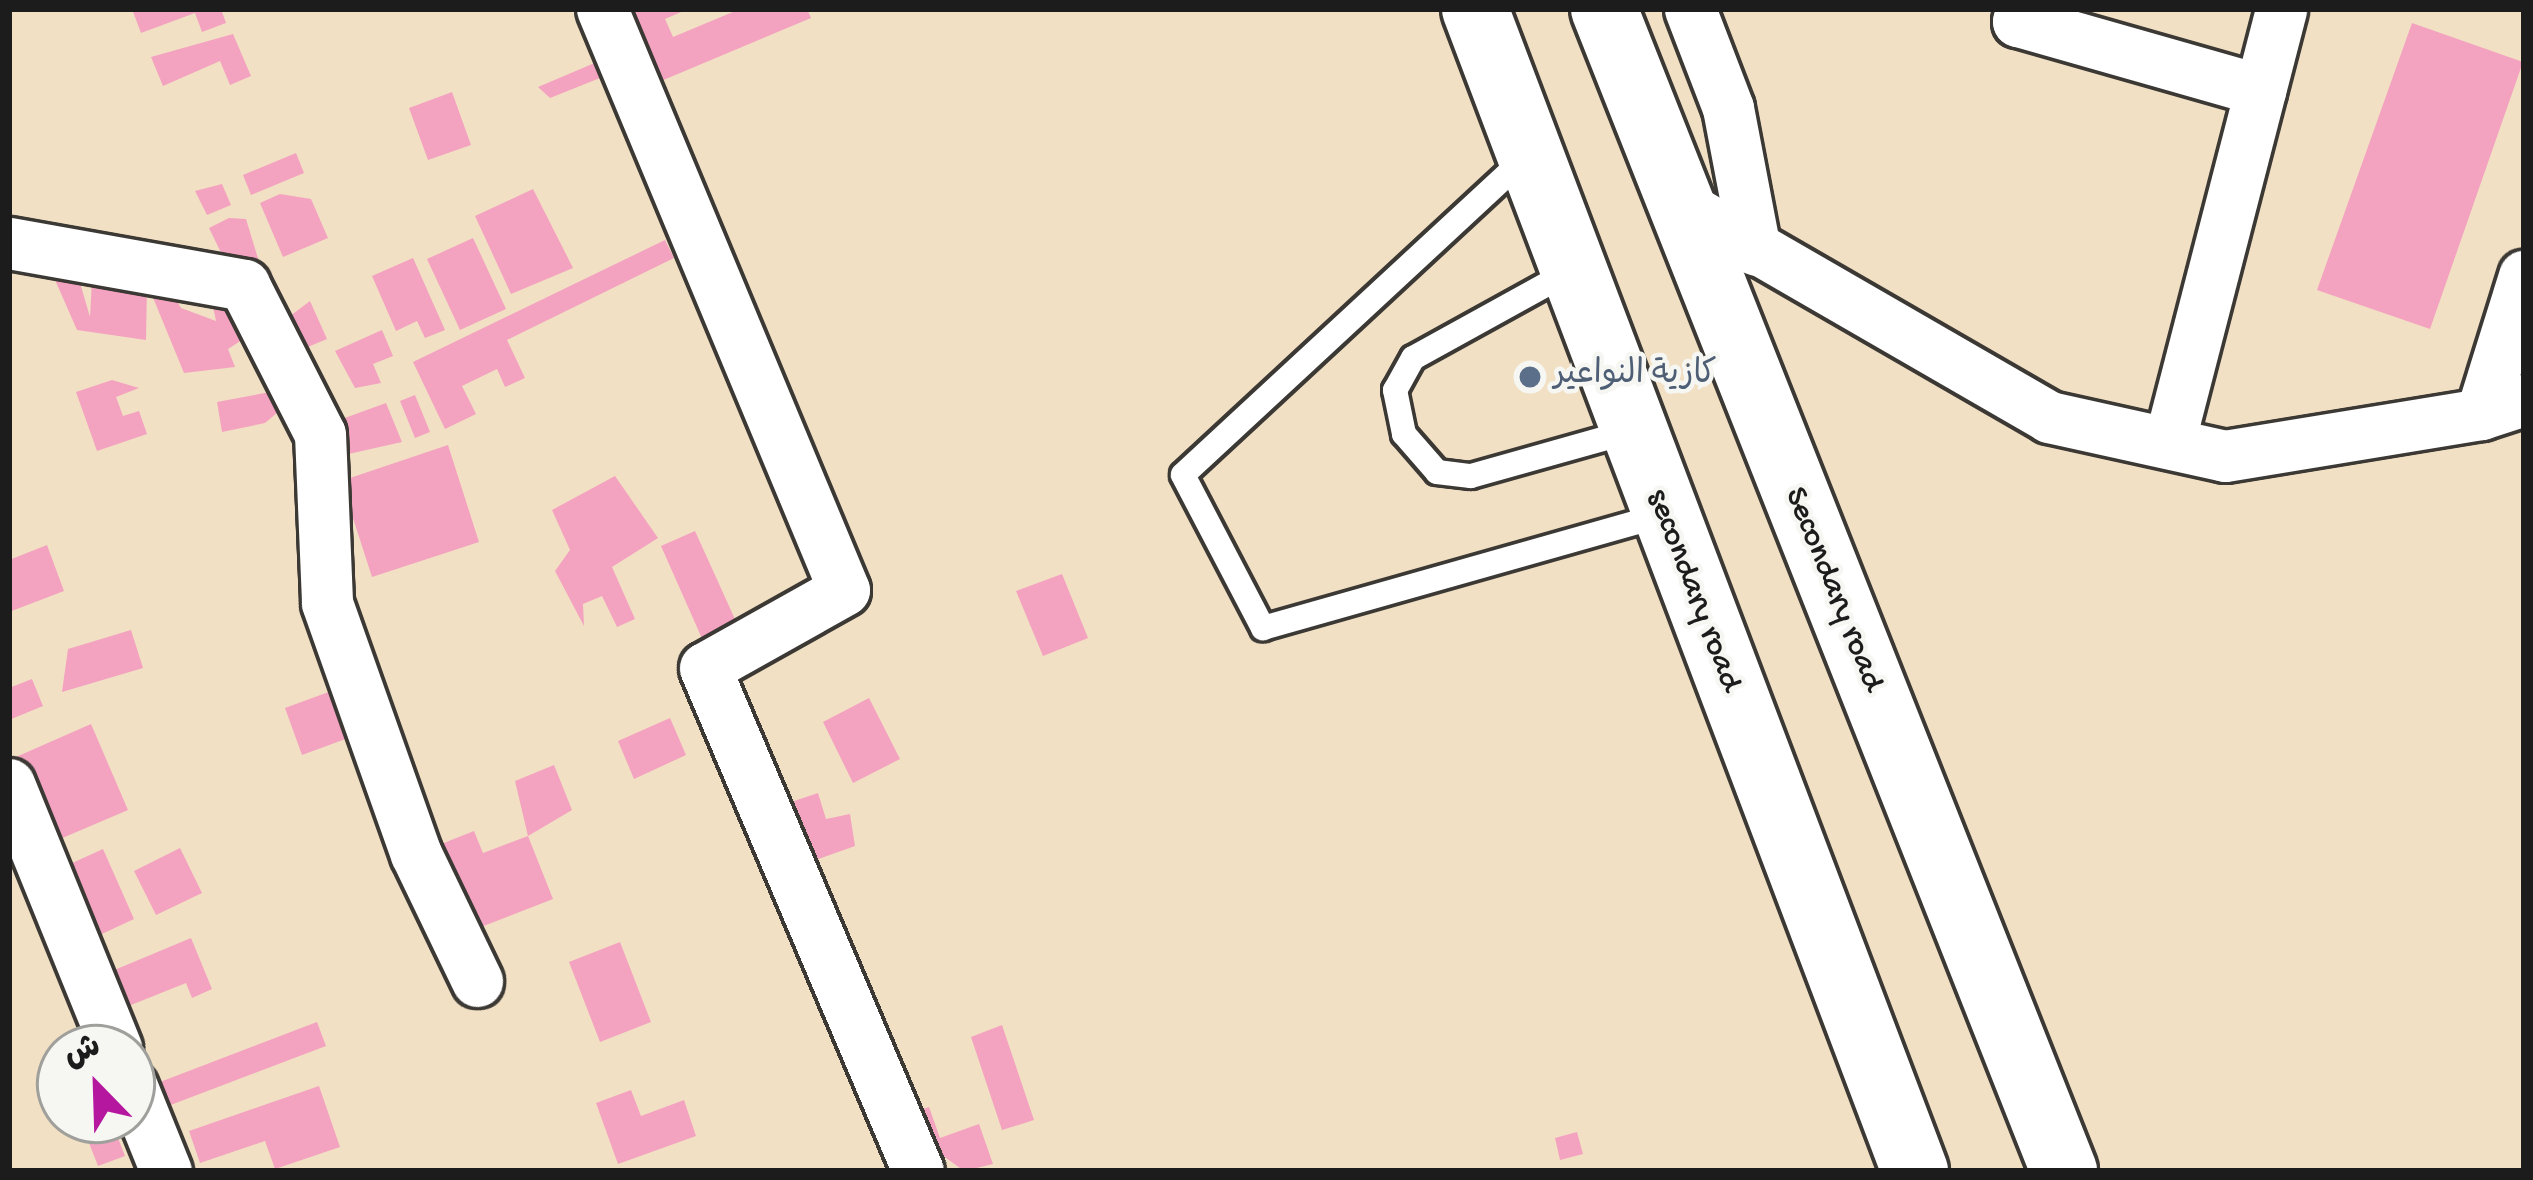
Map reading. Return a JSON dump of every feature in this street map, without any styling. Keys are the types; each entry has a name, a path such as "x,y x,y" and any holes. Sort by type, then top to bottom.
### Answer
{"main road":[{"name":"secondary road","path":"1475,9 1525,158 1915,1171"},
{"name":"Secondary road","path":"1604,9 2064,1171"}],"street":[{"path":"602,9 844,590 705,668 919,1171"},
{"path":"1690,9 1728,108 1755,249"},
{"path":"2022,9 2018,22 2260,90"},
{"path":"2169,443 2281,9"},
{"path":"1678,202 2049,417 2225,456 2502,407 2524,276"},
{"path":"9,243 244,285 320,434 327,603 424,876 477,981"},
{"path":"9,784 106,1024"}],"lane":[{"path":"1525,158 1183,475 1263,628 1662,515"},
{"path":"1569,272 1413,358 1395,390 1404,434 1437,472 1471,476 1630,431"}],"building":[{"path":"132,9 221,9 226,23 202,32 195,13 141,33"},
{"path":"630,9 688,9 665,19 673,37 740,9 807,9 811,18 661,81"},
{"path":"2412,23 2523,62 2430,329 2317,290"},
{"path":"233,34 251,76 230,85 220,61 163,86 151,57"},
{"path":"604,59 615,72 550,98 538,87"},
{"path":"452,92 471,145 428,160 409,108"},
{"path":"296,153 304,173 251,195 243,175"},
{"path":"222,184 231,205 207,215 195,191"},
{"path":"533,189 573,268 511,294 475,216"},
{"path":"280,194 311,199 328,238 283,257 260,203"},
{"path":"229,218 246,219 260,265 228,267 209,228"},
{"path":"473,238 506,309 460,330 427,259"},
{"path":"665,240 674,258 507,340 525,378 505,387 497,369 462,386 476,414 445,429 413,362"},
{"path":"413,258 445,330 425,338 417,321 396,331 372,276"},
{"path":"52,273 78,276 90,317 92,280 147,283 146,340 77,330"},
{"path":"147,283 169,287 181,308 216,321 211,297 237,311 245,338 228,349 235,367 184,373"},
{"path":"310,301 327,339 279,359 278,325"},
{"path":"382,330 393,356 373,364 381,383 355,388 335,351"},
{"path":"112,380 139,388 116,397 123,416 139,411 147,434 97,451 76,392"},
{"path":"270,392 284,407 265,423 222,432 217,402"},
{"path":"415,395 430,432 415,438 400,401"},
{"path":"386,403 402,442 344,455 331,423"},
{"path":"448,445 479,542 372,577 341,481"},
{"path":"615,476 658,538 612,567 635,619 617,627 602,596 583,604 584,626 555,571 570,550 552,510"},
{"path":"695,531 739,628 704,643 661,546"},
{"path":"47,545 64,591 9,612 9,560"},
{"path":"1062,574 1088,638 1043,656 1016,591"},
{"path":"131,630 143,668 62,692 68,649"},
{"path":"32,679 43,706 9,720 9,688"},
{"path":"334,690 351,737 302,755 285,708"},
{"path":"869,698 900,759 853,783 823,722"},
{"path":"670,718 686,755 634,779 618,741"},
{"path":"91,724 128,810 53,842 16,757"},
{"path":"554,765 572,810 528,836 515,781"},
{"path":"818,793 826,819 850,814 855,846 810,862 788,803"},
{"path":"474,831 483,853 528,836 553,899 450,939 416,854"},
{"path":"180,848 202,893 156,915 134,871"},
{"path":"103,849 134,919 89,940 57,870"},
{"path":"191,938 212,989 192,998 186,983 126,1007 112,971"},
{"path":"620,942 651,1022 600,1042 569,962"},
{"path":"317,1022 326,1046 168,1106 160,1082"},
{"path":"1002,1025 1034,1120 1002,1130 971,1037"},
{"path":"319,1086 340,1147 275,1169 265,1141 200,1163 189,1131"},
{"path":"631,1090 641,1116 684,1100 696,1136 618,1164 596,1103"},
{"path":"929,1107 940,1138 979,1124 993,1164 964,1171 942,1155 925,1161 909,1114"},
{"path":"1577,1132 1583,1154 1560,1160 1555,1138"},
{"path":"89,1144 120,1144 125,1156 98,1166"}],"place":[{"name":"كازية النواعير","path":"1530,377"}]}
